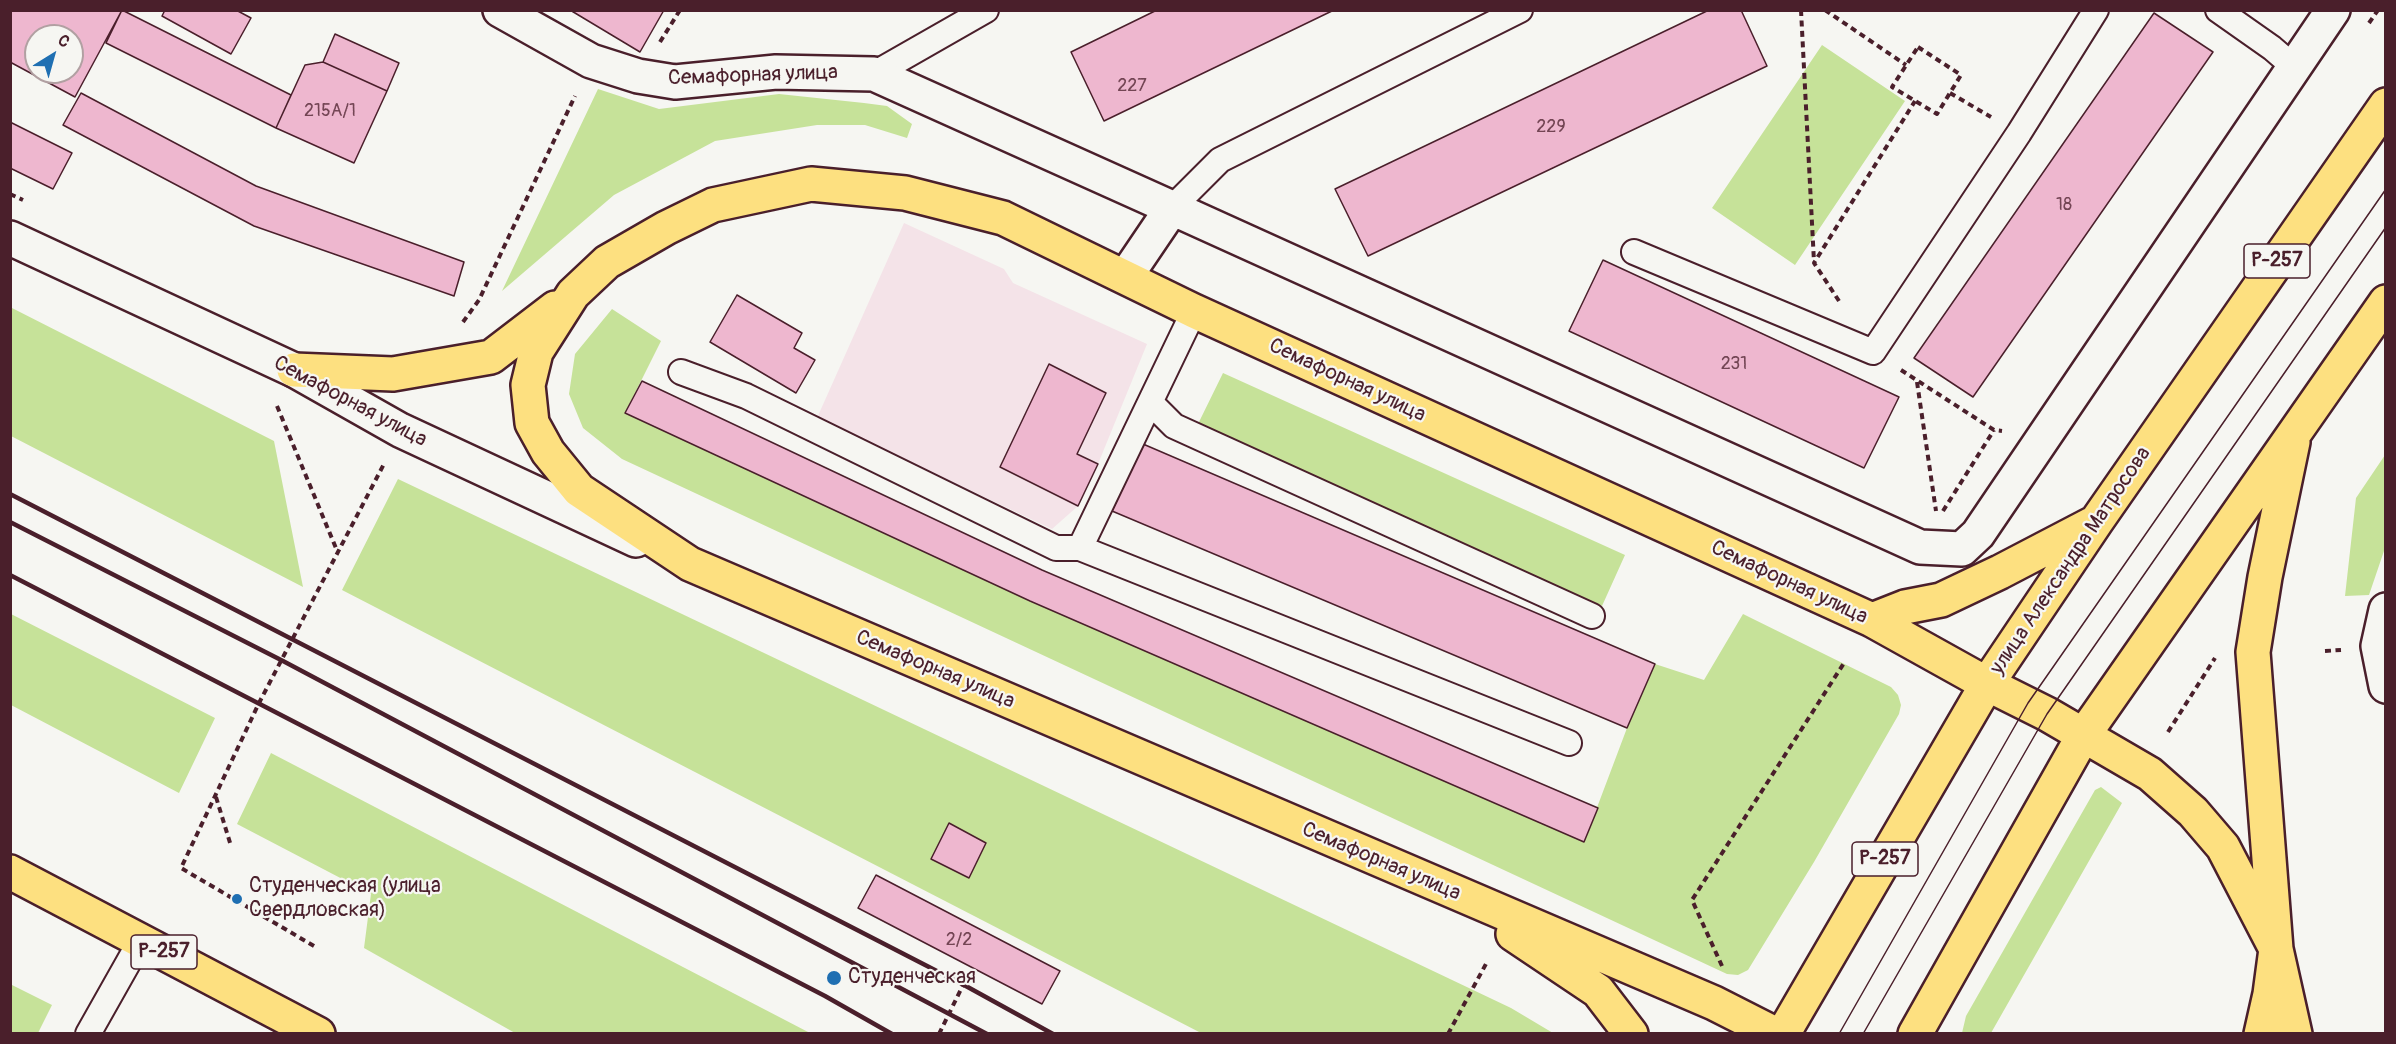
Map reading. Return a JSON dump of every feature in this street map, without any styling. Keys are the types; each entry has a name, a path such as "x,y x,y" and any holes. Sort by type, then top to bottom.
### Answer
{"highway":[{"name":"улица Александра Матросова","path":"1783,1034 1987,684 2096,522 2385,105"},
{"name":"Семафорная улица","path":"1775,1034 1714,1003 690,564 579,490 548,452 532,423 528,385 536,352 573,294 607,262 666,228 713,206 811,184 905,193 1003,218 1194,311 1872,620 1987,684 2038,709 2150,774 2193,812 2223,847 2276,949 2295,1034"},
{"path":"294,370 393,374 491,357 573,294"},
{"path":"1916,1034 2083,736 2385,302"},
{"path":"2261,1034 2270,994 2276,949 2253,652 2265,577 2296,429"},
{"path":"1872,620 1905,607 1941,600 2096,522"},
{"name":"Р-257","path":"10,872 318,1034"},
{"path":"1449,891 1598,991 1631,1034"}],"street":[{"name":"Семафорная улица","path":"500,10 591,61 638,75 675,82 776,72 874,74 1920,547 1962,549 1978,534 2333,10"},
{"path":"1126,276 1172,208"},
{"name":"Семафорная улица","path":"10,238 294,370 400,430 690,564"},
{"path":"2385,610 2378,646 2385,686"}],"lane":[{"path":"874,74 986,10"},
{"path":"1172,208 1220,160 1520,10"},
{"path":"1634,252 1873,352 2019,133 2096,10"},
{"path":"2218,10 2272,48 2294,67"},
{"path":"1080,548 1194,311"},
{"path":"681,372 746,396 1056,548 1080,548 1569,743"},
{"path":"1151,403 1174,426 1592,616"},
{"path":"88,1034 141,940"}],"path":[{"path":"1801,10 1814,263 1840,303"},
{"path":"1825,10 1906,65"},
{"path":"1918,47 1961,75 1950,93 1937,114 1892,87 1918,47"},
{"path":"458,328 479,300 591,61"},
{"path":"1950,93 2019,133"},
{"path":"1814,263 1915,101"},
{"path":"10,194 32,204"},
{"path":"1873,352 1994,430 2006,432"},
{"path":"1917,381 1937,520 1994,430"},
{"path":"277,406 339,554"},
{"path":"314,946 182,868 259,703 388,458"},
{"path":"2168,732 2217,655"},
{"path":"1726,974 1692,900 1844,663"},
{"path":"216,797 231,846"},
{"path":"1448,1034 1487,962"},
{"path":"939,1034 970,971"}],"shaded area":[{"path":"904,223 1004,269 1013,283 1147,344 1098,464 1078,506 1052,529 817,418"}],"green space":[{"path":"1822,45 1905,101 1795,265 1712,208"},
{"path":"598,89 659,109 779,94 864,103 887,106 912,124 907,138 865,125 817,125 715,141 614,195 502,291"},
{"path":"10,307 274,441 303,587 11,436"},
{"path":"612,309 661,341 625,413 1030,601 1584,842 1627,728 1655,664 1704,680 1743,614 1891,687 1898,695 1901,705 1899,714 1814,862 1748,970 1738,975 1727,974 622,459 583,428 569,394 575,354"},
{"path":"1223,373 1625,555 1602,606 1198,424"},
{"path":"2385,455 2385,548 2369,595 2345,596 2356,498"},
{"path":"398,479 1511,1008 1553,1033 1201,1033 342,590"},
{"path":"11,614 215,718 179,793 11,705"},
{"path":"271,753 810,1033 515,1033 364,948 371,894 237,824"},
{"path":"2101,787 2122,803 1991,1033 1962,1033 1966,1016 2095,790"},
{"path":"10,984 52,1005 38,1033 11,1033"}],"building":[{"path":"10,10 122,10 84,80 84,24 24,24 24,70 10,62"},
{"path":"122,10 291,95 276,128 106,43"},
{"path":"165,10 236,10 251,18 231,54 162,16"},
{"path":"570,10 664,10 640,52"},
{"path":"1157,10 1334,10 1104,121 1071,52"},
{"path":"1709,10 1741,10 1767,66 1368,256 1335,189"},
{"path":"2154,13 2213,52 1973,397 1914,358"},
{"path":"335,34 399,63 387,91 323,62"},
{"path":"323,62 387,91 354,163 276,128 305,65"},
{"path":"51,84 82,84 75,97"},
{"path":"81,93 256,186 464,262 454,296 254,226 63,125"},
{"path":"10,122 72,153 53,189 10,168"},
{"path":"1603,260 1899,397 1864,468 1569,331"},
{"path":"737,295 802,333 794,348 815,360 796,393 710,342"},
{"path":"1049,364 1106,393 1077,454 1098,464 1078,506 1000,467"},
{"path":"642,381 1042,570 1598,808 1584,842 1030,601 625,413"},
{"path":"1143,444 1655,664 1627,728 1112,511"},
{"path":"949,823 986,843 969,878 931,859"},
{"path":"876,875 1060,971 1042,1004 858,908"}],"tram line":[{"path":"1839,1034 2028,703 2386,189"},
{"path":"1863,1034 2047,714 2386,227"}],"railway":[{"path":"10,494 964,985 1053,1034"},
{"path":"10,522 283,661 987,1034"},
{"path":"10,575 825,996 892,1034"}],"place":[{"name":"Студенческая (улица Свердловская)","path":"237,899"},
{"name":"Студенческая","path":"834,978"}]}
